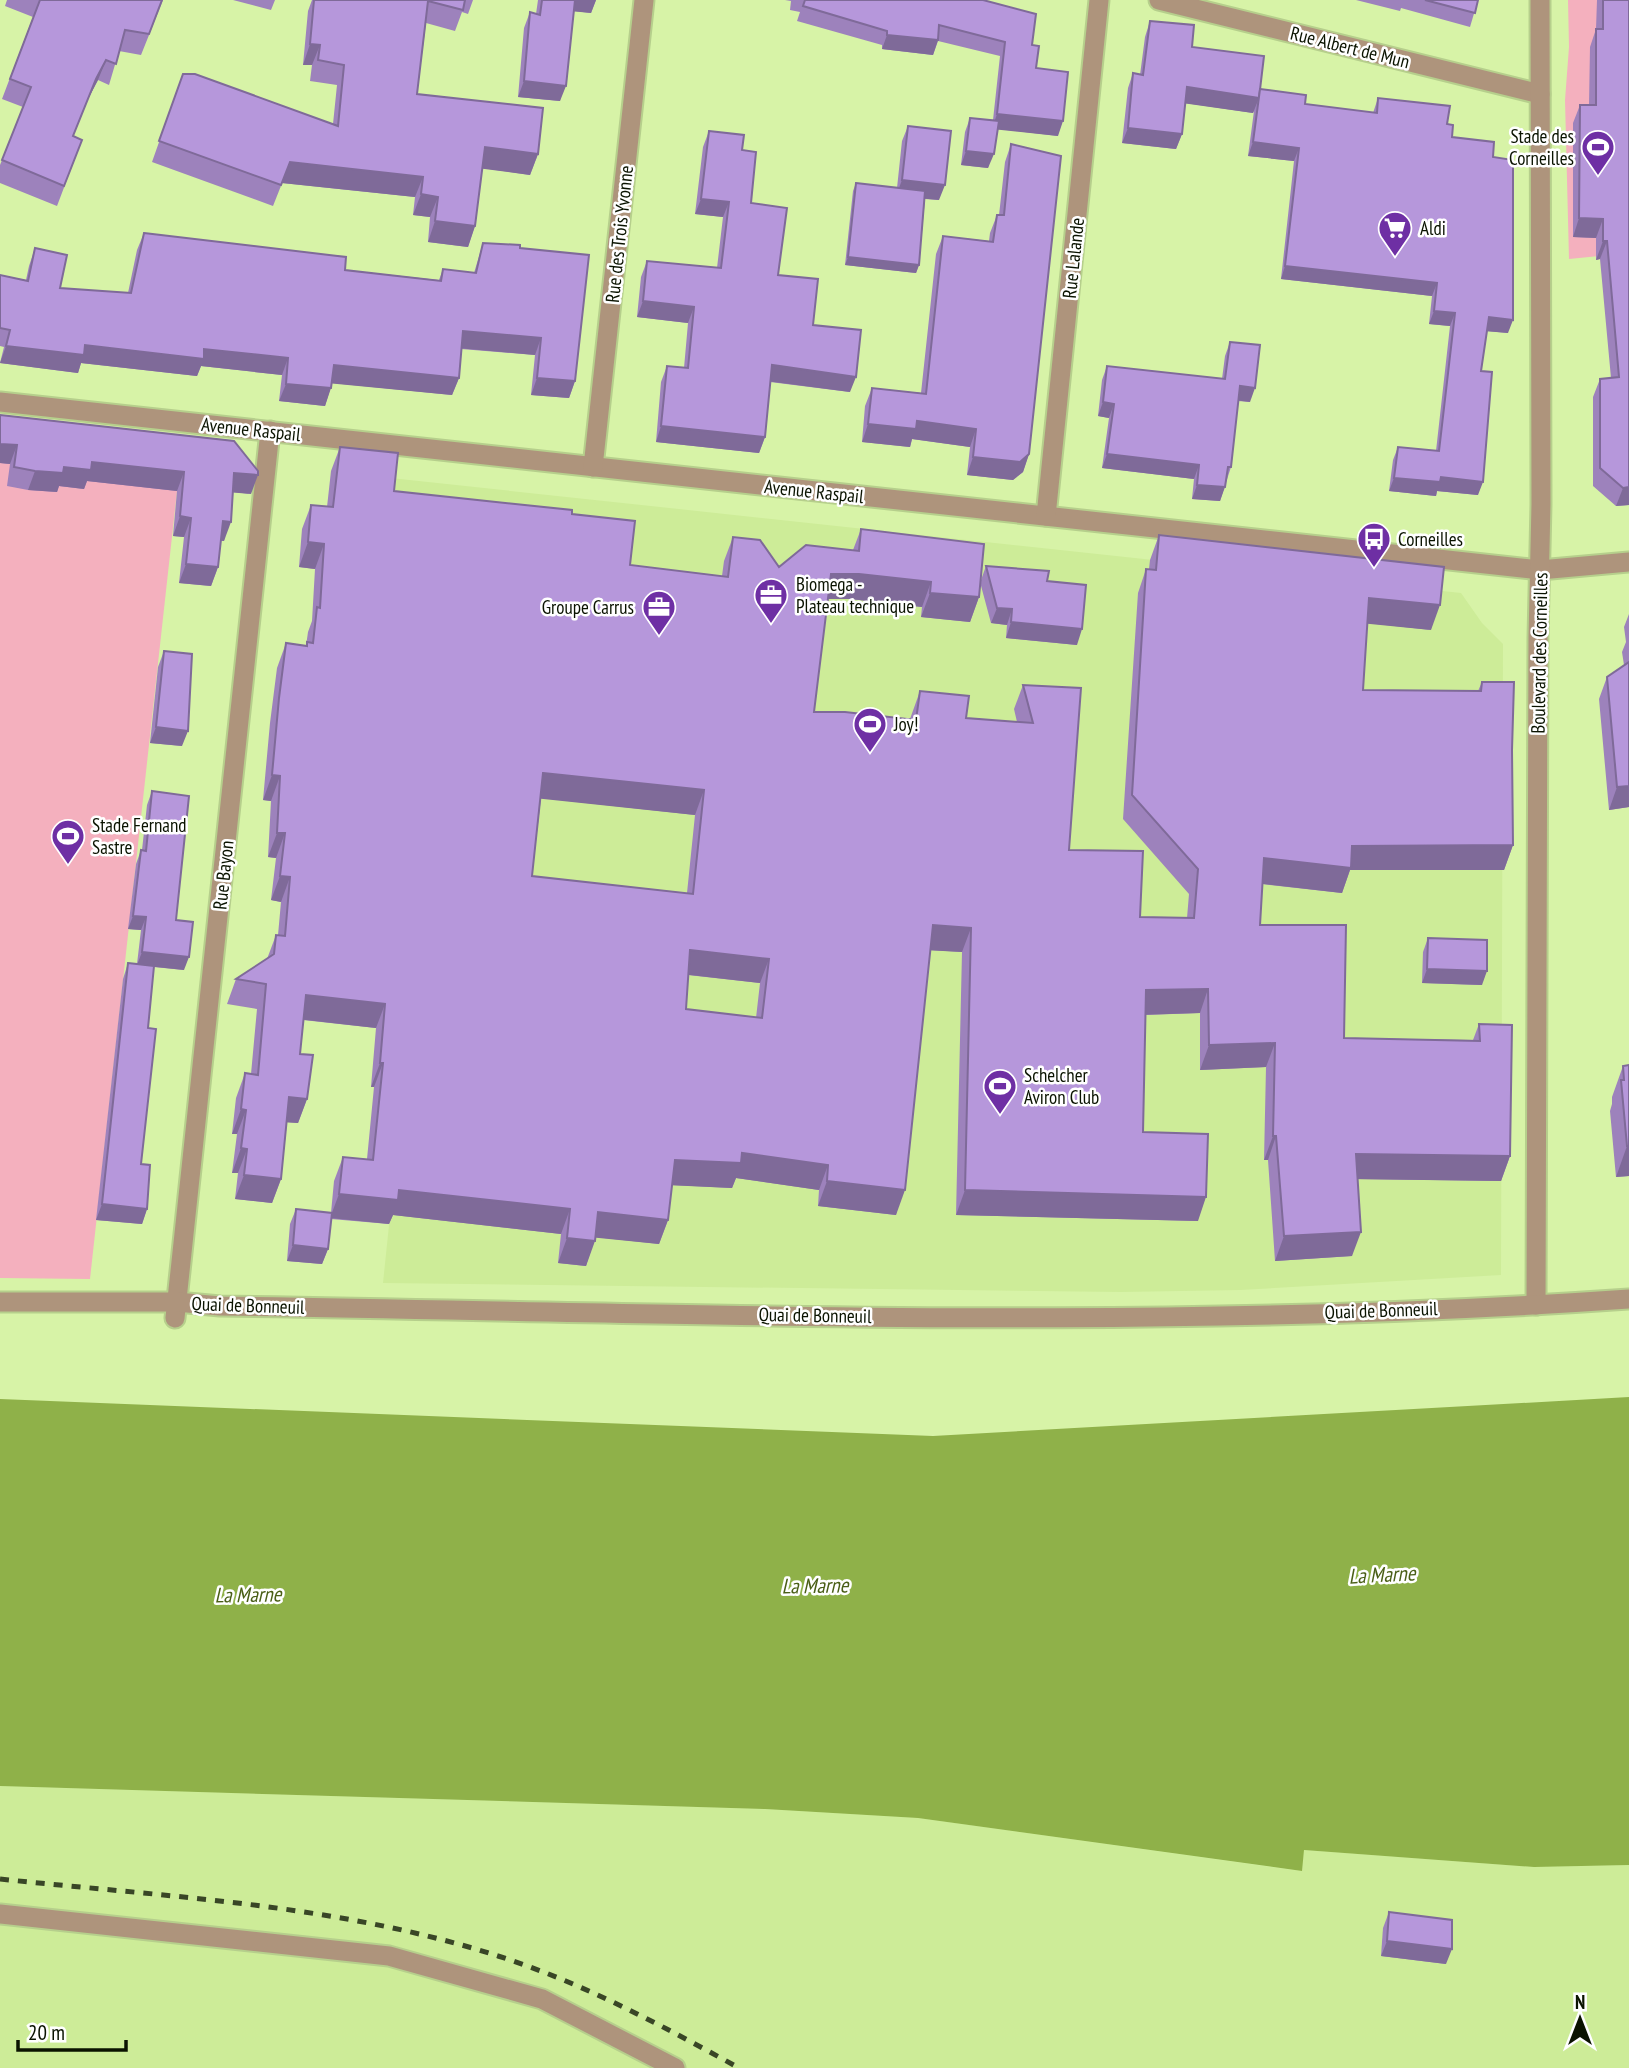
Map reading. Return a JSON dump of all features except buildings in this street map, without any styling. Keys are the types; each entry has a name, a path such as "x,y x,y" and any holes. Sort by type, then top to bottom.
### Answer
{"street":[{"name":"Rue des Trois Yvonne","path":"593,467 644,0"},
{"name":"Rue Lalande","path":"1046,516 1099,0"},
{"name":"Rue Albert de Mun","path":"1159,0 1540,94"},
{"name":"Boulevard des Corneilles","path":"1536,1305 1540,0"},
{"name":"Avenue Raspail","path":"0,402 1540,570 1629,562"},
{"name":"Rue Bayon","path":"176,1310 270,432"},
{"name":"Quai de Bonneuil","path":"0,1302 176,1310 220,1306 1026,1319 1223,1317 1536,1305 1629,1298"},
{"path":"0,1914 390,1956 542,1999 675,2068"}],"shaded area":[{"name":"Stade des Corneilles","path":"1568,0 1629,0 1629,253 1569,259 1565,100 1569,47"},
{"name":"Stade Fernand Sastre","path":"0,435 181,455 90,1279 0,1278"},
{"path":"353,474 1461,593 1482,623 1503,644 1501,1275 1240,1290 1121,1292 383,1283 421,918"},
{"path":"0,1786 765,1809 918,1818 1301,1871 1304,1850 1534,1867 1629,1865 1629,2068 0,2068"}],"water":[{"name":"La Marne","path":"1629,1397 1629,1865 1534,1867 1304,1850 1302,1871 918,1818 765,1809 0,1786 0,1399 933,1436"}],"railway":[{"path":"0,1879 252,1905 438,1938 561,1979 651,2021 739,2068"}],"place":[{"name":"Stade des Corneilles","path":"1598,177"},
{"name":"Aldi","path":"1395,258"},
{"name":"Corneilles","path":"1374,569"},
{"name":"Biomega - Plateau technique","path":"771,625"},
{"name":"Groupe Carrus","path":"659,637"},
{"name":"Joy!","path":"870,754"},
{"name":"Stade Fernand Sastre","path":"68,866"},
{"name":"Schelcher Aviron Club","path":"1000,1116"}]}
